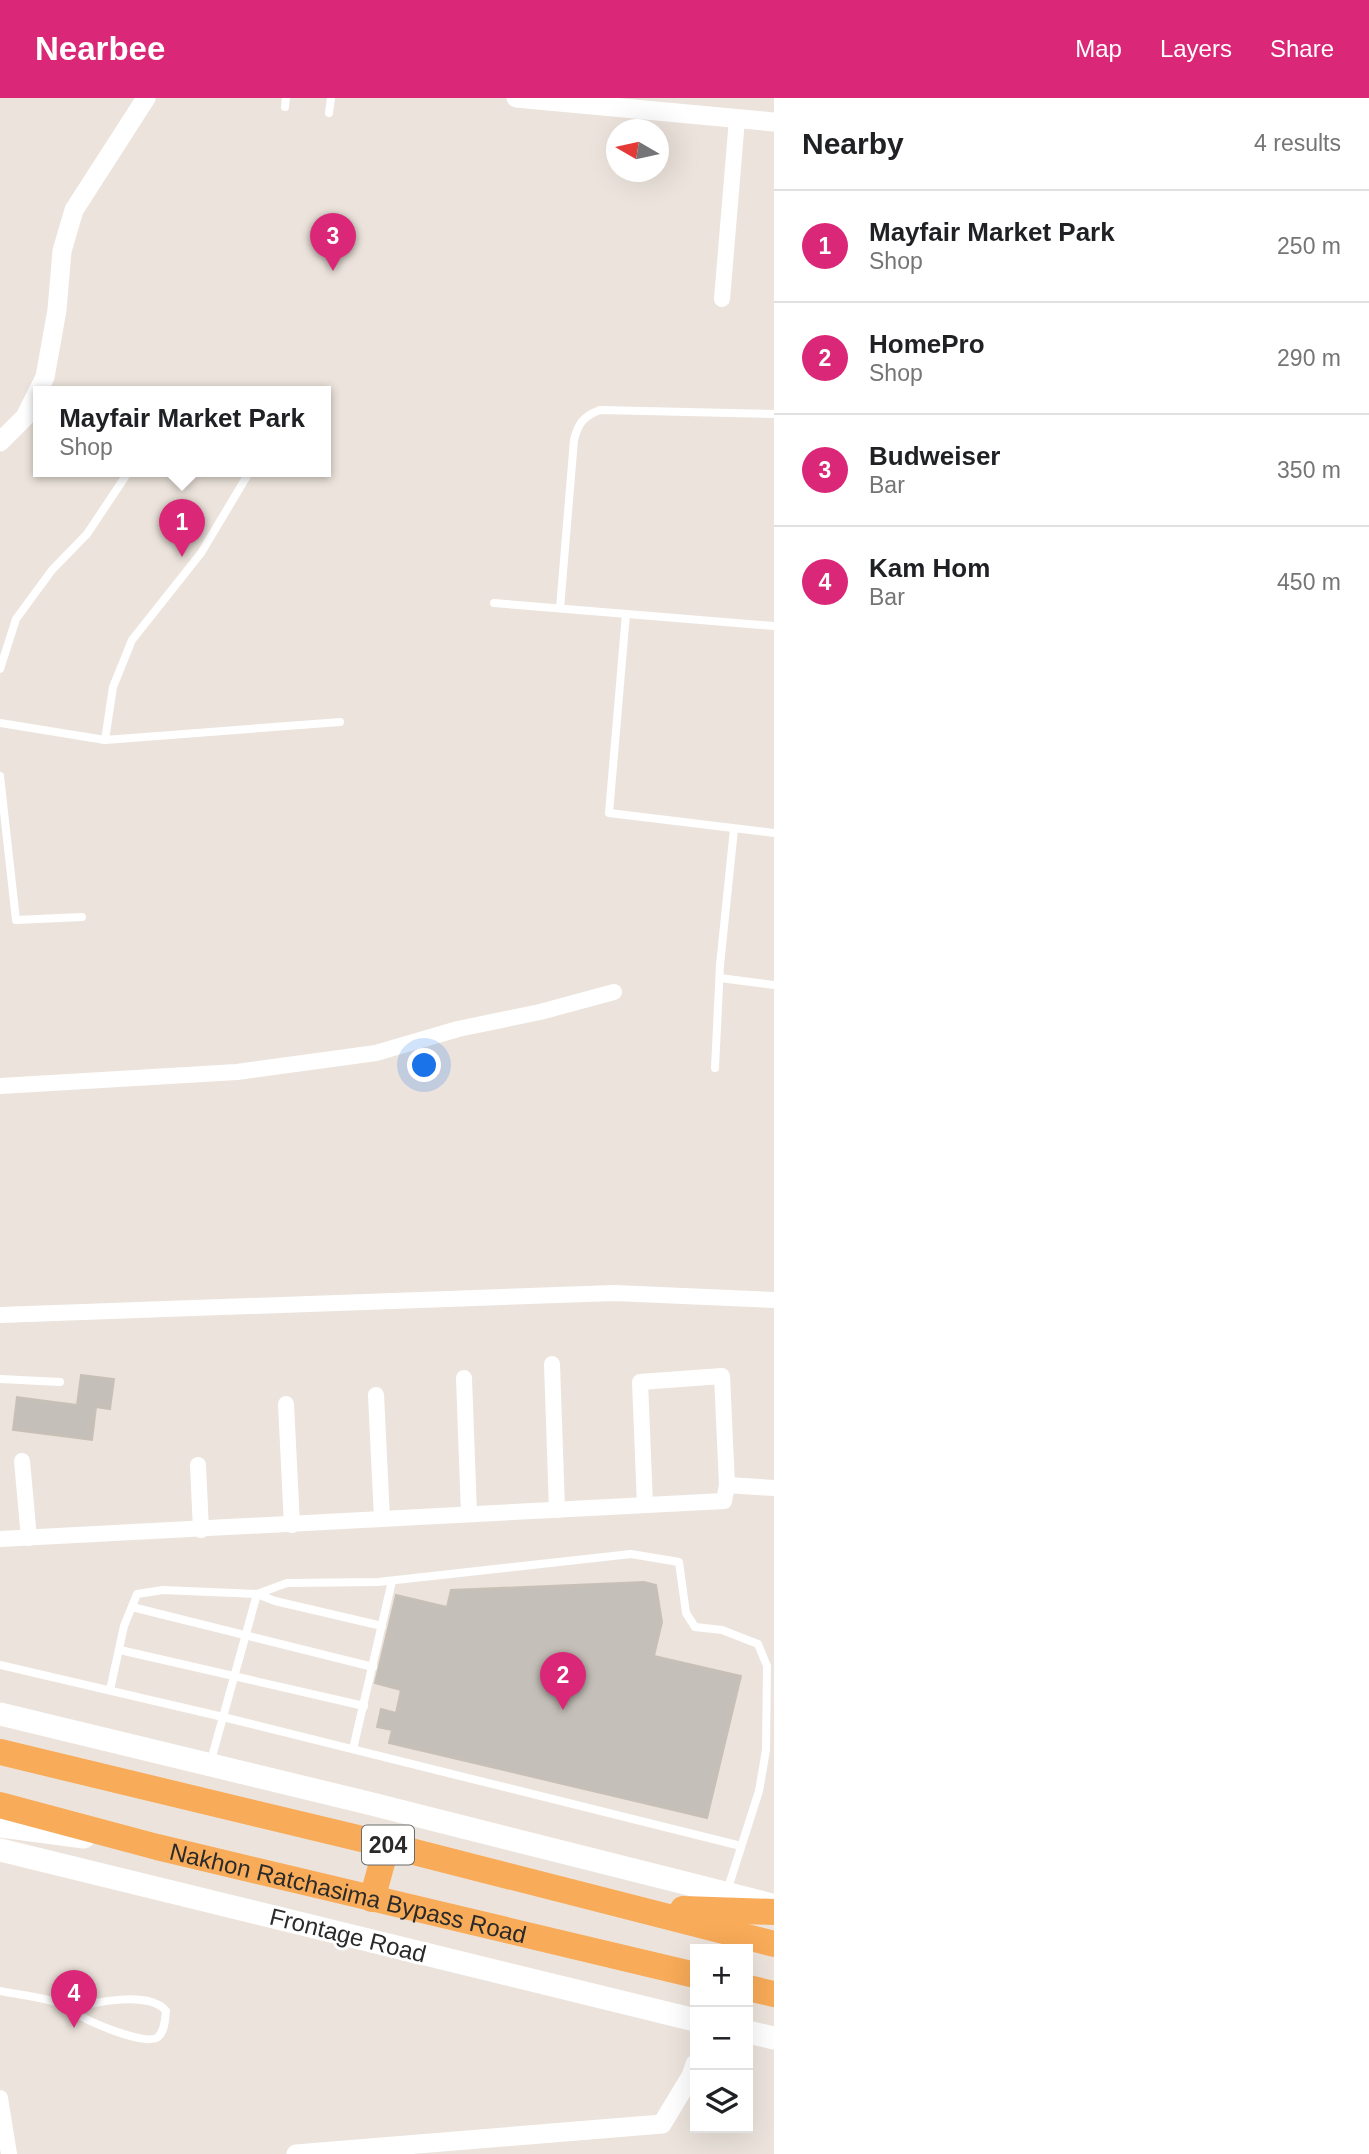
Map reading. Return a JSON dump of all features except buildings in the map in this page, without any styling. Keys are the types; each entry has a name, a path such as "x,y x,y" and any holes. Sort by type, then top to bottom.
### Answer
{"highway":[{"name":"204","path":"0,1752 387,1845 774,1944"},
{"name":"Nakhon Ratchasima Bypass Road","path":"0,1805 157,1847 690,1974"},
{"path":"372,1899 387,1845"},
{"path":"632,1908 774,1912"},
{"path":"753,1989 774,1994"}],"main road":[{"path":"0,1714 774,1906"},
{"path":"0,1826 157,1847"},
{"name":"Frontage Road","path":"0,1850 690,2019"},
{"path":"753,2033 774,2038"}],"street":[{"path":"40,386 45,377 57,310 62,251 74,211 146,98"},
{"path":"516,98 774,122"},
{"path":"722,299 737,119"},
{"path":"0,442 25,416 33,400"},
{"path":"0,1086 237,1072 376,1053 458,1029 540,1013 614,992"},
{"path":"0,1315 614,1293 774,1300"},
{"path":"552,1364 557,1510"},
{"path":"0,1539 724,1501 727,1485 722,1376 640,1382 645,1505"},
{"path":"464,1378 469,1514"},
{"path":"376,1395 382,1519"},
{"path":"286,1404 292,1524"},
{"path":"22,1461 29,1538"},
{"path":"198,1465 201,1530"},
{"path":"727,1485 774,1488"},
{"path":"296,2154 662,2124 693,2070"},
{"path":"0,2098 9,2154"}],"lane":[{"path":"329,113 331,98"},
{"path":"560,608 574,440 577,427 587,415 600,410 774,414"},
{"path":"0,669 16,619 52,570 87,534 125,477"},
{"path":"105,740 113,687 132,640 201,554 246,477"},
{"path":"494,603 774,626"},
{"path":"626,614 609,813 774,833"},
{"path":"0,723 105,740 340,722"},
{"path":"0,776 16,920 82,917"},
{"path":"715,1068 720,978 734,829"},
{"path":"720,978 774,985"},
{"path":"0,1379 60,1382"},
{"path":"257,1594 287,1583 392,1581 631,1555 679,1562 686,1613 695,1627 722,1630 758,1644 767,1666 766,1750 759,1791 726,1894"},
{"path":"353,1749 392,1581"},
{"path":"110,1690 124,1626 136,1594 163,1590 257,1594 275,1601 382,1626"},
{"path":"210,1765 244,1633 257,1594"},
{"path":"132,1607 373,1667"},
{"path":"120,1650 364,1706"},
{"path":"0,1665 223,1717 741,1846"},
{"path":"0,1991 62,2004 71,2010 85,2019 113,2031 151,2039 161,2033 166,2011 145,2001 114,2000 87,2003 71,2010"}],"place":[{"name":"Budweiser","path":"333,271"},
{"name":"Mayfair Market Park","path":"182,557"},
{"name":"HomePro","path":"563,1710"},
{"name":"Kam Hom","path":"74,2028"}]}
